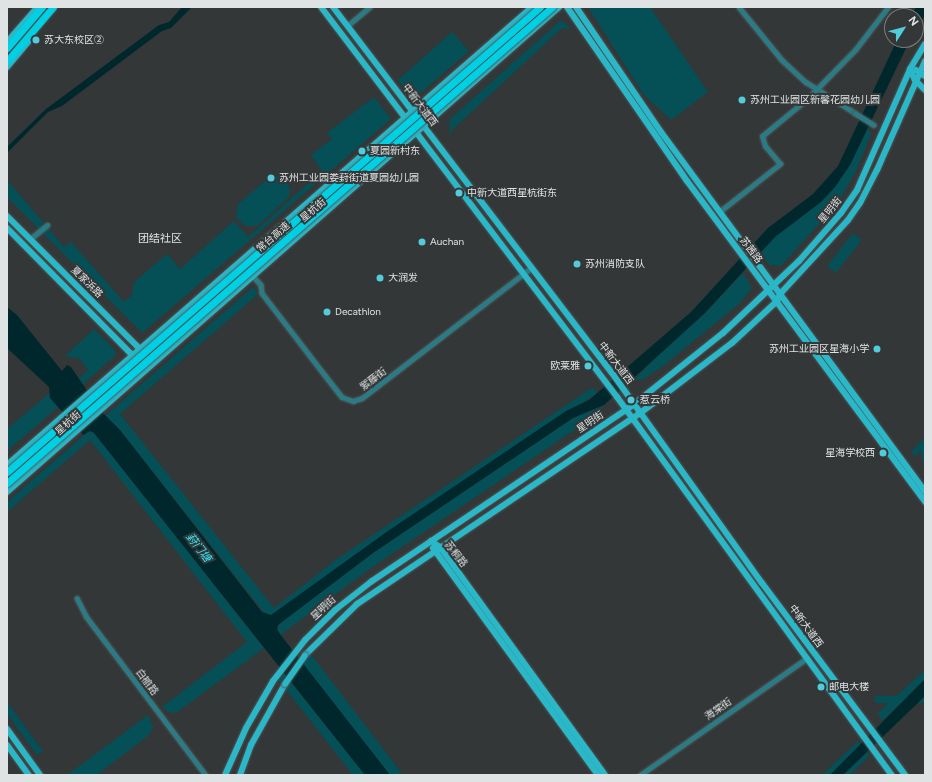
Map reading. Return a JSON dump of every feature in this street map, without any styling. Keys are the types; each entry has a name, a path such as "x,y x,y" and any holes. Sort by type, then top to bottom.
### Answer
{"highway":[{"path":"7,48 42,7"},
{"path":"7,60 53,7"},
{"name":"常台高速","path":"7,472 540,7"},
{"name":"常台高速","path":"7,483 552,7"}],"main road":[{"path":"7,42 38,7"},
{"path":"7,66 57,7"},
{"name":"中新大道西","path":"321,7 626,409 636,416 905,775"},
{"name":"中新大道西","path":"333,7 612,373 633,405 636,416 807,658 892,775"},
{"name":"星杭街","path":"7,465 532,7"},
{"name":"星杭街","path":"7,492 75,430 424,127 559,7"},
{"name":"苏茜路","path":"567,7 687,182 742,248"},
{"name":"苏茜路","path":"576,7 720,212 769,291 925,502"},
{"name":"星明街","path":"224,775 246,728 278,674 298,648 335,610 355,593 633,405 723,334 774,286 820,238 849,202 863,178 910,69 925,44"},
{"path":"417,133 418,119 474,70 476,56"},
{"name":"星明街","path":"240,775 251,745 284,684 305,655 357,604 636,416 732,343 777,301 780,294 860,203 877,170 915,80 925,61"},
{"path":"910,69 920,71 925,76"},
{"path":"910,69 915,80 925,90"},
{"path":"362,180 368,163 411,125 413,112"},
{"name":"夏家浜路","path":"7,216 153,363"},
{"name":"夏家浜路","path":"7,228 146,369"},
{"name":"苏茜路","path":"755,267 774,286 925,491"},
{"path":"60,281 66,275"},
{"name":"苏桐路","path":"431,541 440,547 605,775"},
{"name":"苏桐路","path":"431,541 434,551 598,775"},
{"path":"7,729 40,775"},
{"path":"7,745 29,775"}],"street":[{"path":"347,26 370,7"},
{"path":"740,7 782,60 816,88 883,131"},
{"path":"720,212 780,164 765,146 762,136 807,99 869,34 888,7"},
{"path":"30,239 47,225"},
{"name":"紫藤街","path":"253,276 261,285 262,293 324,374 342,396 353,401 362,398 532,268"},
{"name":"白榆路","path":"77,598 86,616 206,775"},
{"name":"海棠街","path":"640,775 807,658"}],"shaded area":[{"path":"588,7 650,7 708,92 671,120 643,94"},
{"path":"561,20 571,29 562,28 452,130 449,136 450,119"},
{"path":"452,32 469,51 416,97 411,98 398,80"},
{"path":"374,97 391,119 142,333 7,197 7,180 64,247 71,242 124,302 132,295 134,282 167,254 180,269 234,221 248,237 322,171 311,155 332,139 327,133"},
{"path":"868,128 871,134 857,169 838,203 781,266 769,265 760,252 782,230 828,195 850,165"},
{"path":"271,176 279,176 286,181 290,188 289,197 257,226 245,226 236,217 238,204"},
{"path":"853,233 862,240 836,273 827,266"},
{"path":"743,273 752,288 739,304 662,367 642,380 634,380 665,348 705,313"},
{"path":"253,287 258,294 120,414 274,608 337,559 593,387 597,393 388,531 274,614 266,615 120,430 105,416"},
{"path":"94,329 114,349 116,355 82,385 78,379 88,370 80,359 65,356"},
{"path":"51,392 50,398 58,407 7,451 7,429"},
{"path":"604,405 598,414 374,566 280,635 277,631 280,623 373,553 573,418"},
{"path":"89,431 94,433 264,648 176,713 168,712 162,707 247,642 90,440 7,512 7,502"},
{"path":"925,437 925,467 920,451 915,456 911,452"},
{"path":"310,653 403,775 390,775 300,660"},
{"path":"925,670 925,679 882,721 878,713"},
{"path":"283,672 365,775 353,775 277,678"},
{"path":"875,696 925,696 925,703 875,703"},
{"path":"7,702 43,751 37,755 7,714"},
{"path":"148,715 153,727 149,735 97,775 67,775"},
{"path":"858,741 861,745 830,775 822,775"},
{"path":"867,752 869,756 850,775 843,775"}],"water":[{"path":"182,7 192,7 171,28 162,31 62,106 48,112 7,153 7,147 46,109 159,25 169,22"},
{"path":"925,7 924,17 924,8 915,8"},
{"name":"葑门塘","path":"893,48 906,48 850,165 835,187 821,202 775,237 705,313 604,405 573,418 373,553 278,625 277,629 280,634 390,775 365,775 94,433 90,431 83,435 50,398 49,387 7,348 7,307 17,315 62,371 67,365 71,367 101,411 120,430 262,612 271,615 388,531 566,411 589,400 691,312 768,228 813,194 838,166"},
{"path":"925,679 925,696 843,775 830,775"}],"place":[{"name":"苏大东校区②","path":"36,40"},
{"name":"苏州工业园区新馨花园幼儿园","path":"742,100"},
{"name":"夏园新村东","path":"362,151"},
{"name":"苏州工业园娄葑街道夏园幼儿园","path":"271,178"},
{"name":"中新大道西星杭街东","path":"459,193"},
{"name":"Auchan","path":"422,242"},
{"name":"苏州消防支队","path":"577,264"},
{"name":"大润发","path":"380,278"},
{"name":"Decathlon","path":"327,312"},
{"name":"苏州工业园区星海小学","path":"877,349"},
{"name":"欧莱雅","path":"588,366"},
{"name":"惹云桥","path":"631,400"},
{"name":"星海学校西","path":"883,453"},
{"name":"邮电大楼","path":"821,687"}],"district":[{"name":"团结社区","path":"160,239"}]}
